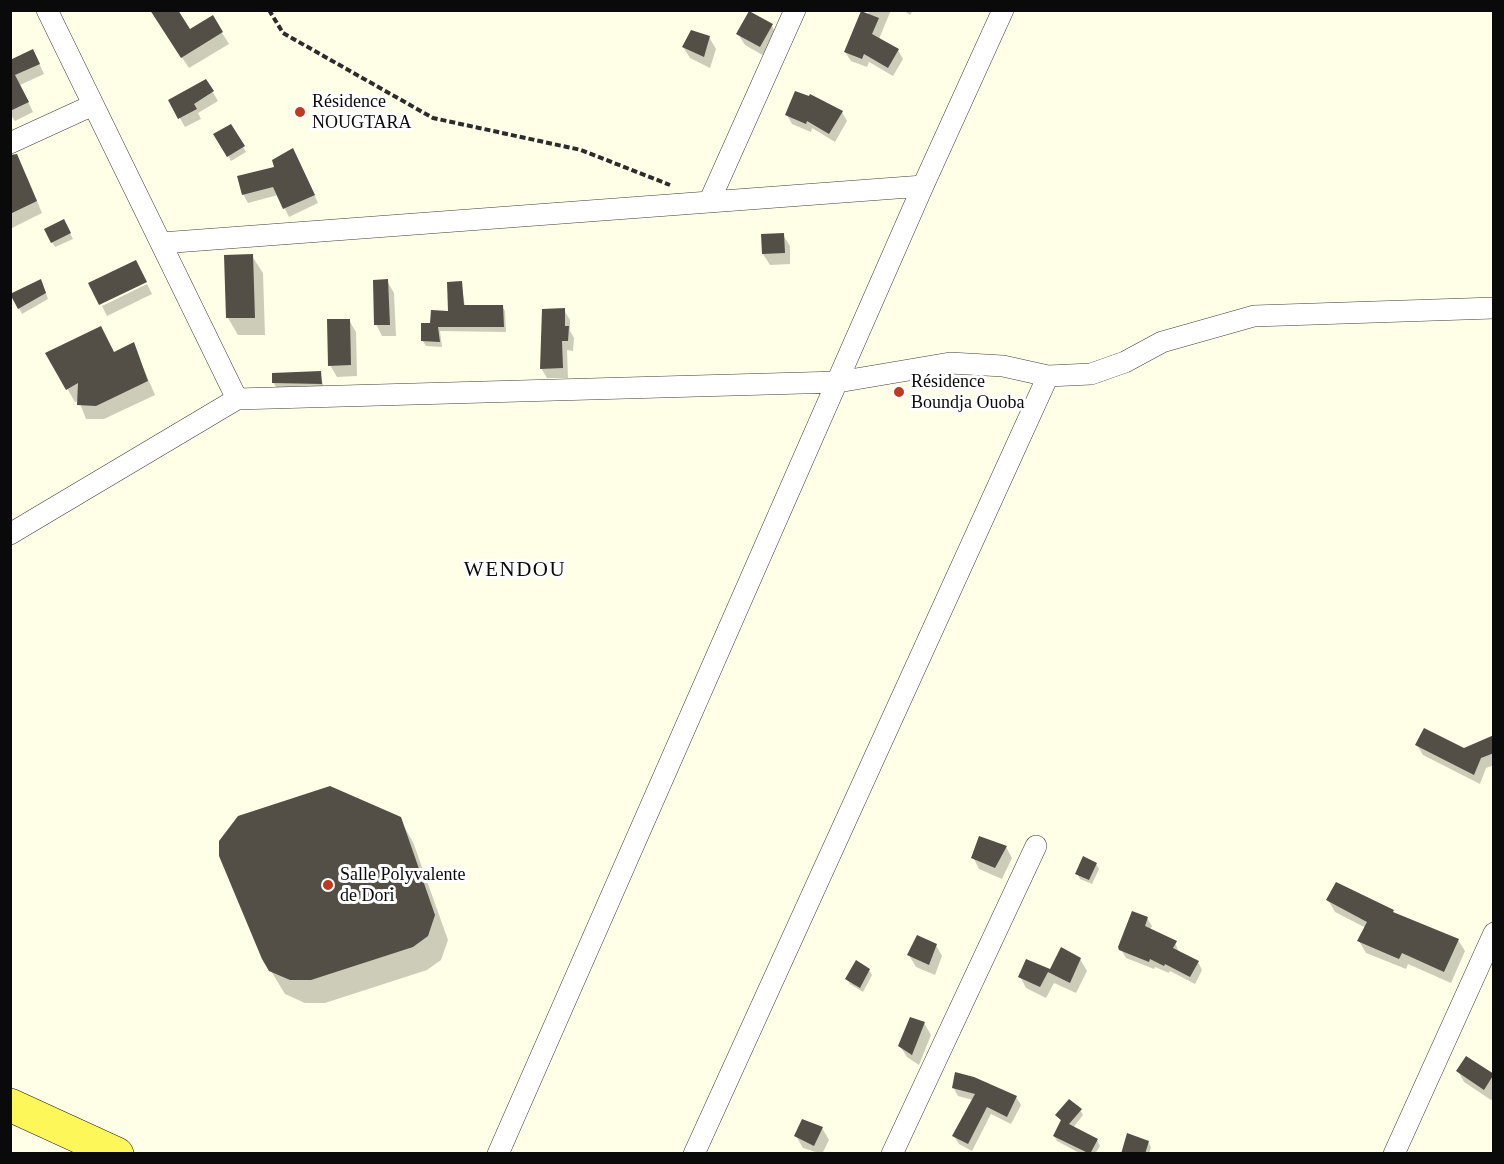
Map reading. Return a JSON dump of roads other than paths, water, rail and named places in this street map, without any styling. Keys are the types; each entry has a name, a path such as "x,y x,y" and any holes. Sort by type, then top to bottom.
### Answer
{"main road":[{"path":"10,1105 117,1154"}],"street":[{"path":"47,10 237,399"},
{"path":"710,200 795,10"},
{"path":"498,1154 923,186 1003,10"},
{"path":"10,143 93,105"},
{"path":"161,243 710,200 923,186"},
{"path":"10,534 237,399 838,382 950,363 1003,366 1048,376 1091,374 1125,362 1162,342 1254,316 1494,308"},
{"path":"694,1154 1048,376"},
{"path":"892,1154 1036,846"},
{"path":"1394,1154 1494,933"}],"place":[{"name":"Résidence NOUGTARA","path":"300,112"},
{"name":"Résidence Boundja Ouoba","path":"899,392"},
{"name":"Salle Polyvalente de Dori","path":"328,885"}],"district":[{"name":"WENDOU","path":"515,570"}]}
